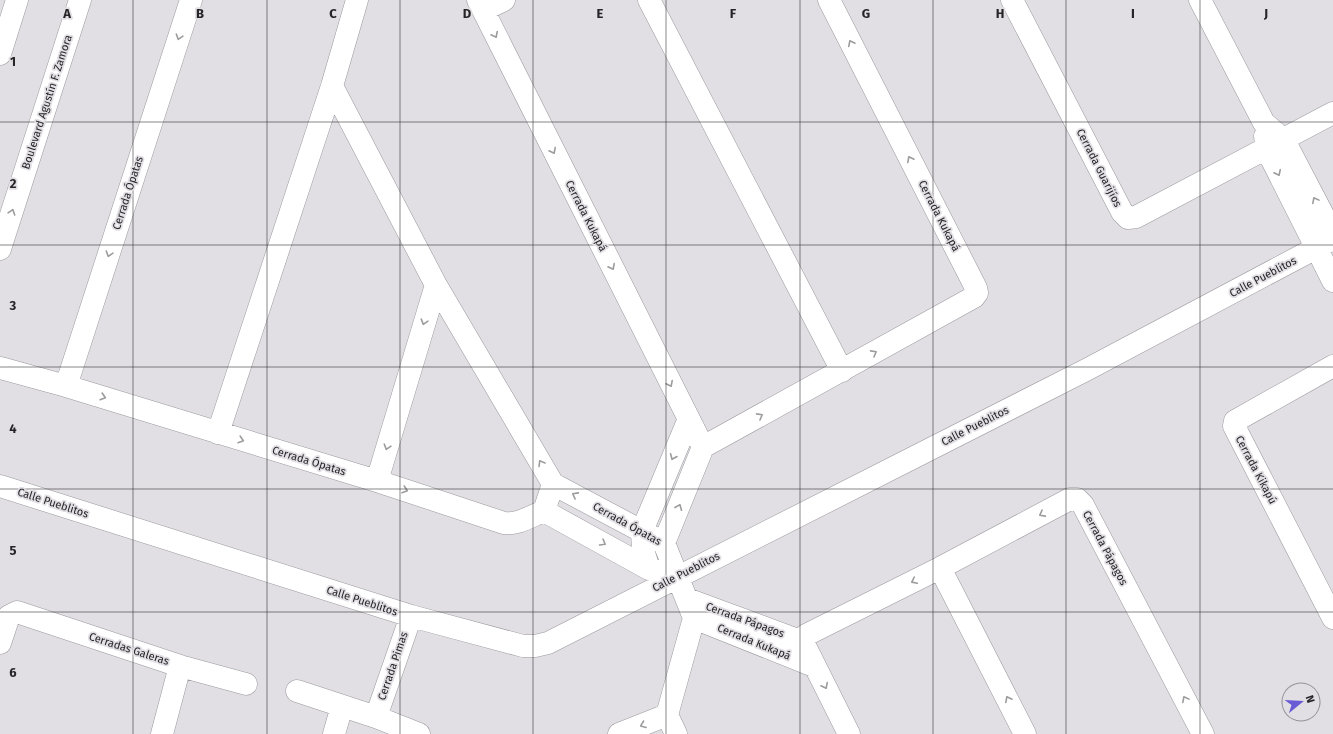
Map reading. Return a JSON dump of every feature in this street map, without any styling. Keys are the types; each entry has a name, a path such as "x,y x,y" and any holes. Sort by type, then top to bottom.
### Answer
{"street":[{"path":"0,54 5,24 17,0"},
{"name":"Boulevard Agustín F. Zamora","path":"0,249 80,0"},
{"name":"Cerrada Ópatas","path":"66,386 191,0"},
{"path":"218,433 332,86 357,0"},
{"name":"Cerrada Kukapá","path":"504,0 480,5 688,421 703,447 974,297 977,293 976,288 829,0"},
{"path":"649,0 842,371"},
{"name":"Cerrada Guarijíos","path":"1012,0 1122,212 1128,218 1136,217 1275,145 1333,113"},
{"path":"1200,0 1264,122 1324,244 1333,281"},
{"path":"332,86 436,285 553,484 544,511 648,569 677,577 690,608 671,725 619,734"},
{"path":"1275,145 1333,234"},
{"name":"Calle Pueblitos","path":"0,486 411,616 523,646 535,646 548,643 1086,370 1324,244"},
{"path":"377,481 436,285"},
{"name":"Cerrada Kikapú","path":"1333,366 1235,422 1234,426 1333,618"},
{"name":"Cerrada Ópatas","path":"1,368 66,386 377,481 504,524 518,522 544,511"},
{"path":"648,569 643,550 642,531 688,421"},
{"path":"664,543 703,447"},
{"name":"Cerrada Ópatas","path":"553,484 664,543 677,577"},
{"name":"Cerrada Pápagos","path":"690,608 804,642 806,635 940,568 1070,499 1077,499 1083,505 1203,734"},
{"path":"940,568 1025,734"},
{"name":"Cerrada Kukapá","path":"690,608 814,666"},
{"name":"Cerradas Galeras","path":"0,643 9,616 12,613 17,612 180,666 246,684"},
{"name":"Cerrada Pimas","path":"376,716 411,616"},
{"path":"804,642 814,666 849,734"},
{"path":"162,734 180,666"},
{"path":"297,691 376,716 419,734"},
{"path":"334,734 342,706"}]}
